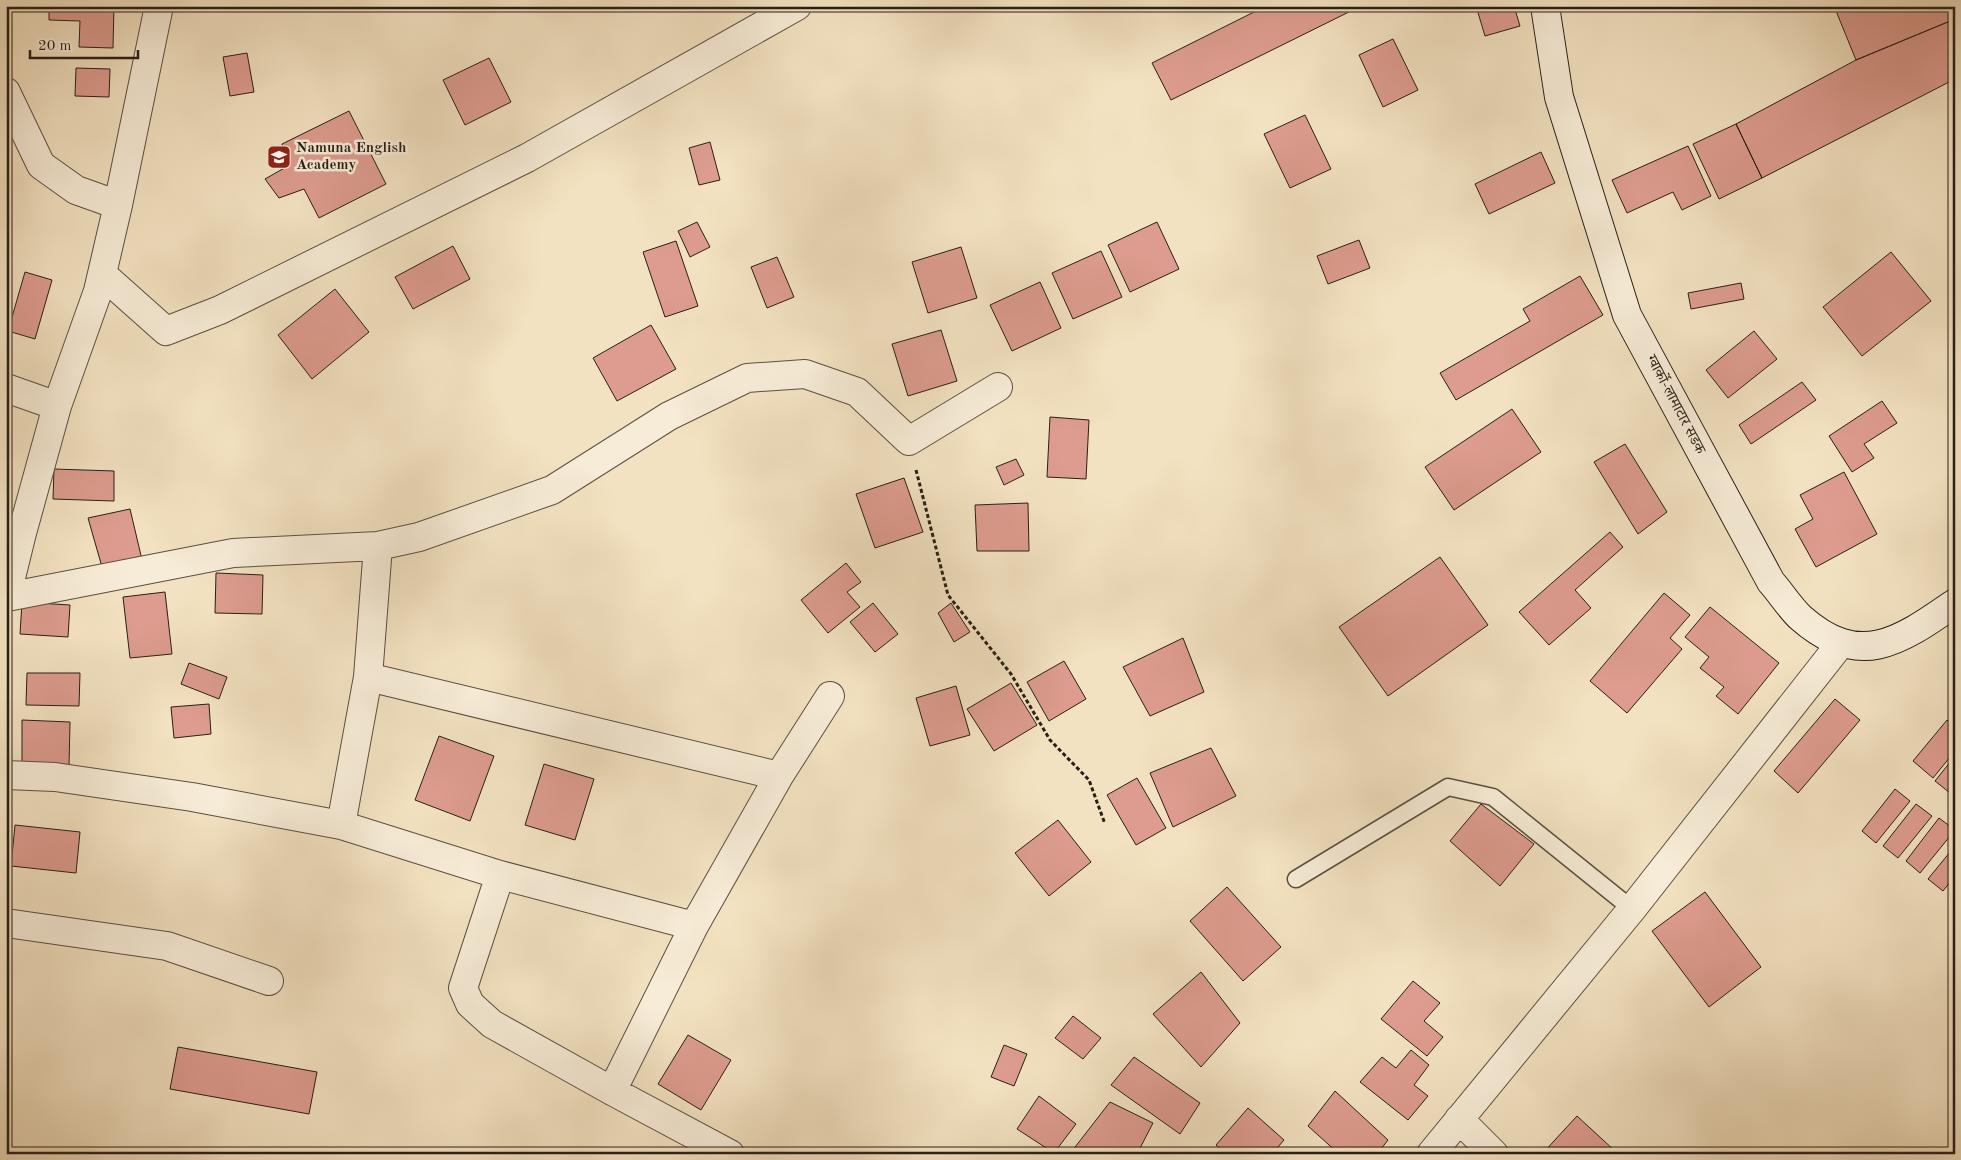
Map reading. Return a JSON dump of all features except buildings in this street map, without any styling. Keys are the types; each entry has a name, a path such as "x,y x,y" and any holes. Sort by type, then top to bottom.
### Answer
{"street":[{"path":"159,6 118,205 98,291 57,406 6,597 233,552 378,546 419,537 552,490 669,416 747,378 805,374 858,392 909,441 998,387"},
{"path":"102,274 166,331 220,310 527,158 797,6"},
{"name":"ग्वार्को-लामाटार सडक","path":"1545,6 1559,98 1627,315 1771,582 1800,617 1835,642 1871,648 1914,632 1955,603"},
{"path":"6,92 41,165 76,190 118,205"},
{"path":"6,388 57,406"},
{"path":"342,825 368,677 378,546"},
{"path":"1431,1154 1632,909 1841,643"},
{"path":"368,677 779,776"},
{"path":"612,1091 694,926 779,776 830,696"},
{"path":"6,775 55,777 172,794 342,825 500,875 694,926"},
{"path":"500,875 463,988 470,1004 492,1024 730,1154"},
{"path":"6,923 167,946 269,981"},
{"path":"1459,1119 1494,1154"}],"lane":[{"path":"1296,879 1448,788 1493,797 1632,909"}],"path":[{"path":"909,441 948,595 1011,674 1050,740 1089,780 1105,824"}],"place":[{"name":"Namuna English Academy","path":"279,157"}]}
